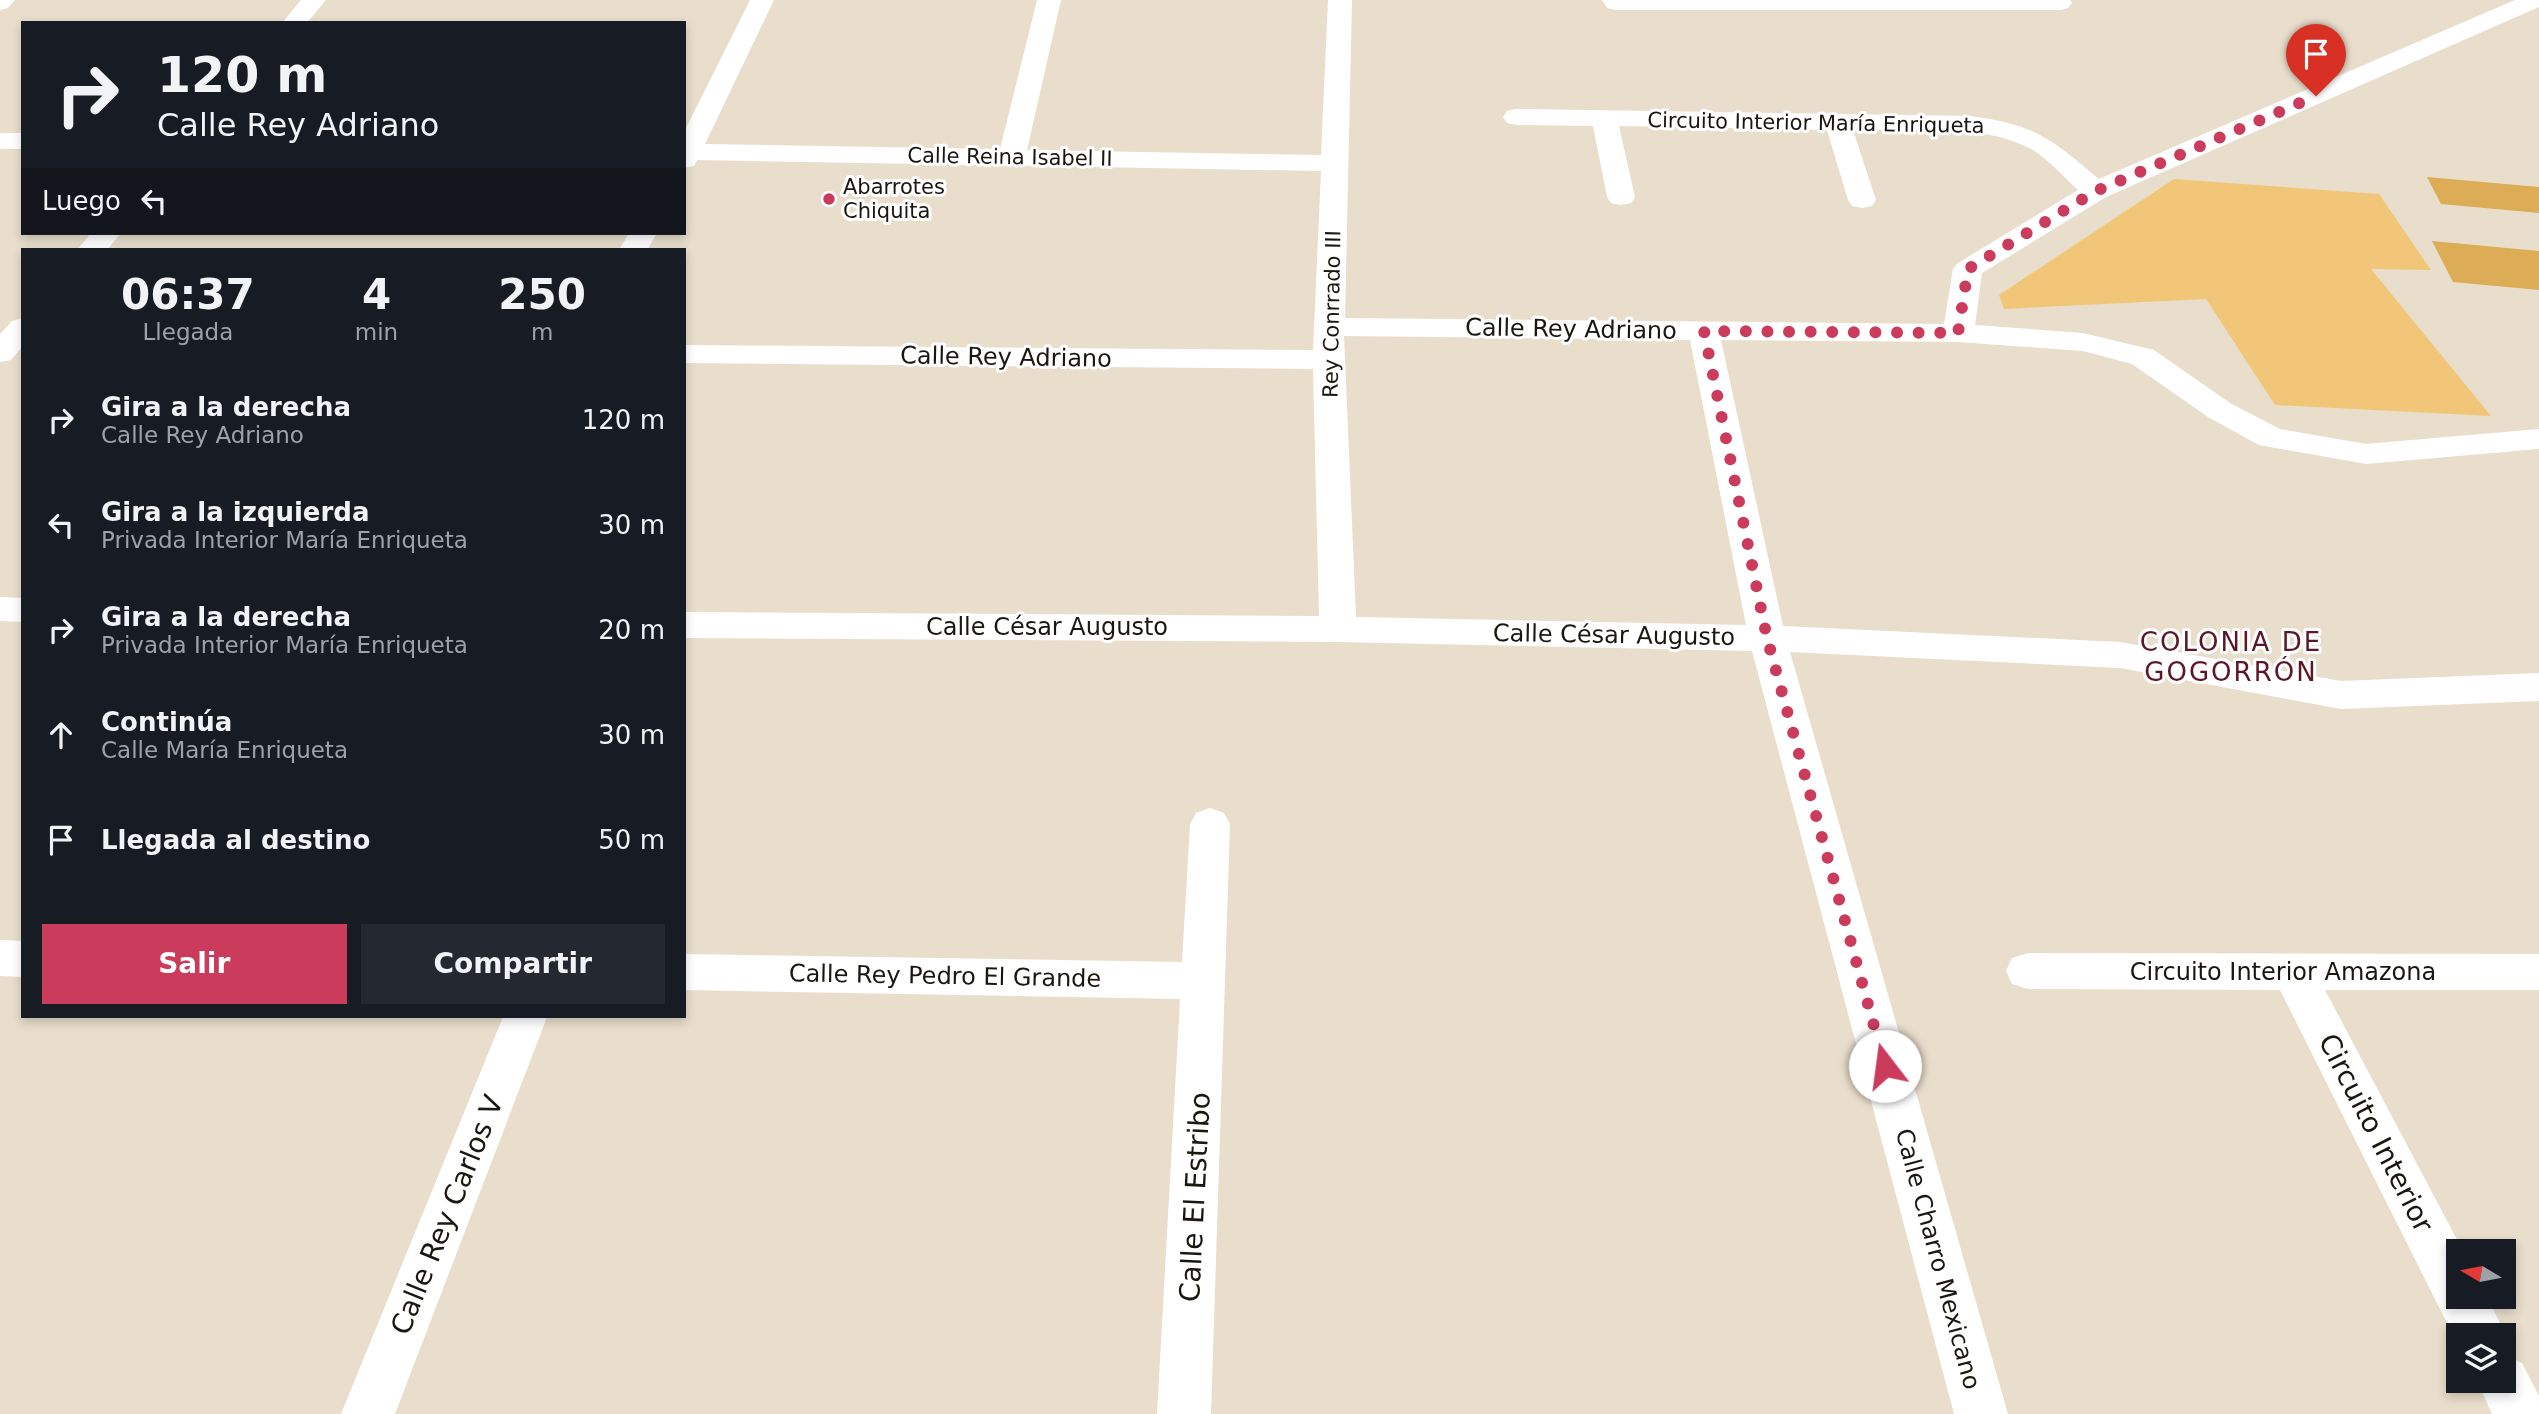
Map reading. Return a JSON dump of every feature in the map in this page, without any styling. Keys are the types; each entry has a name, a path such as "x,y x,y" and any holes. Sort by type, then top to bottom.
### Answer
{"street":[{"path":"296,21 314,0"},
{"path":"686,155 762,0"},
{"path":"1012,158 1049,0"},
{"name":"Rey Conrrado III","path":"1338,629 1328,360 1337,163 1340,0"},
{"path":"1614,0 1615,3 2060,4 2057,0"},
{"path":"1958,333 1968,269 2096,191 2535,0"},
{"name":"Circuito Interior María Enriqueta","path":"1516,117 1970,124 2004,130 2040,144 2096,191"},
{"path":"1604,118 1621,197"},
{"path":"1837,120 1862,200"},
{"path":"0,141 21,141"},
{"name":"Calle Reina Isabel II","path":"686,155 1337,163"},
{"path":"93,248 105,235"},
{"name":"Calle Rey Adriano","path":"1330,327 1958,333 2083,342 2143,357 2219,410 2271,438 2366,454 2539,439"},
{"name":"Calle Charro Mexicano","path":"1704,331 1767,638 1981,1414"},
{"name":"Calle Rey Adriano","path":"686,354 1328,360"},
{"path":"0,609 21,610"},
{"name":"Calle César Augusto","path":"686,625 1338,629 1767,638 2120,655 2341,695 2539,687"},
{"name":"Calle El Estribo","path":"1184,1414 1210,824"},
{"path":"0,958 21,959"},
{"name":"Circuito Interior Amazona","path":"2028,971 2539,972"},
{"name":"Circuito Interior","path":"2293,971 2446,1271"},
{"name":"Calle Rey Pedro El Grande","path":"686,972 1205,981"},
{"name":"Calle Rey Carlos V","path":"368,1414 525,1018"},
{"path":"2509,1393 2520,1414"}],"shaded area":[{"path":"2174,179 2379,194 2431,270 2371,269 2491,416 2275,405 2206,299 2004,309 1999,295"}],"building":[{"path":"2427,177 2539,187 2539,213 2441,204"},
{"path":"2432,241 2539,251 2539,290 2453,282"}],"place":[{"name":"Abarrotes Chiquita","path":"829,199"}],"district":[{"name":"COLONIA DE GOGORRÓN","path":"2231,657"}],"route":[{"path":"1885,1066 1767,638 1704,331 1958,333 1968,269 2096,191 2316,96"}]}
